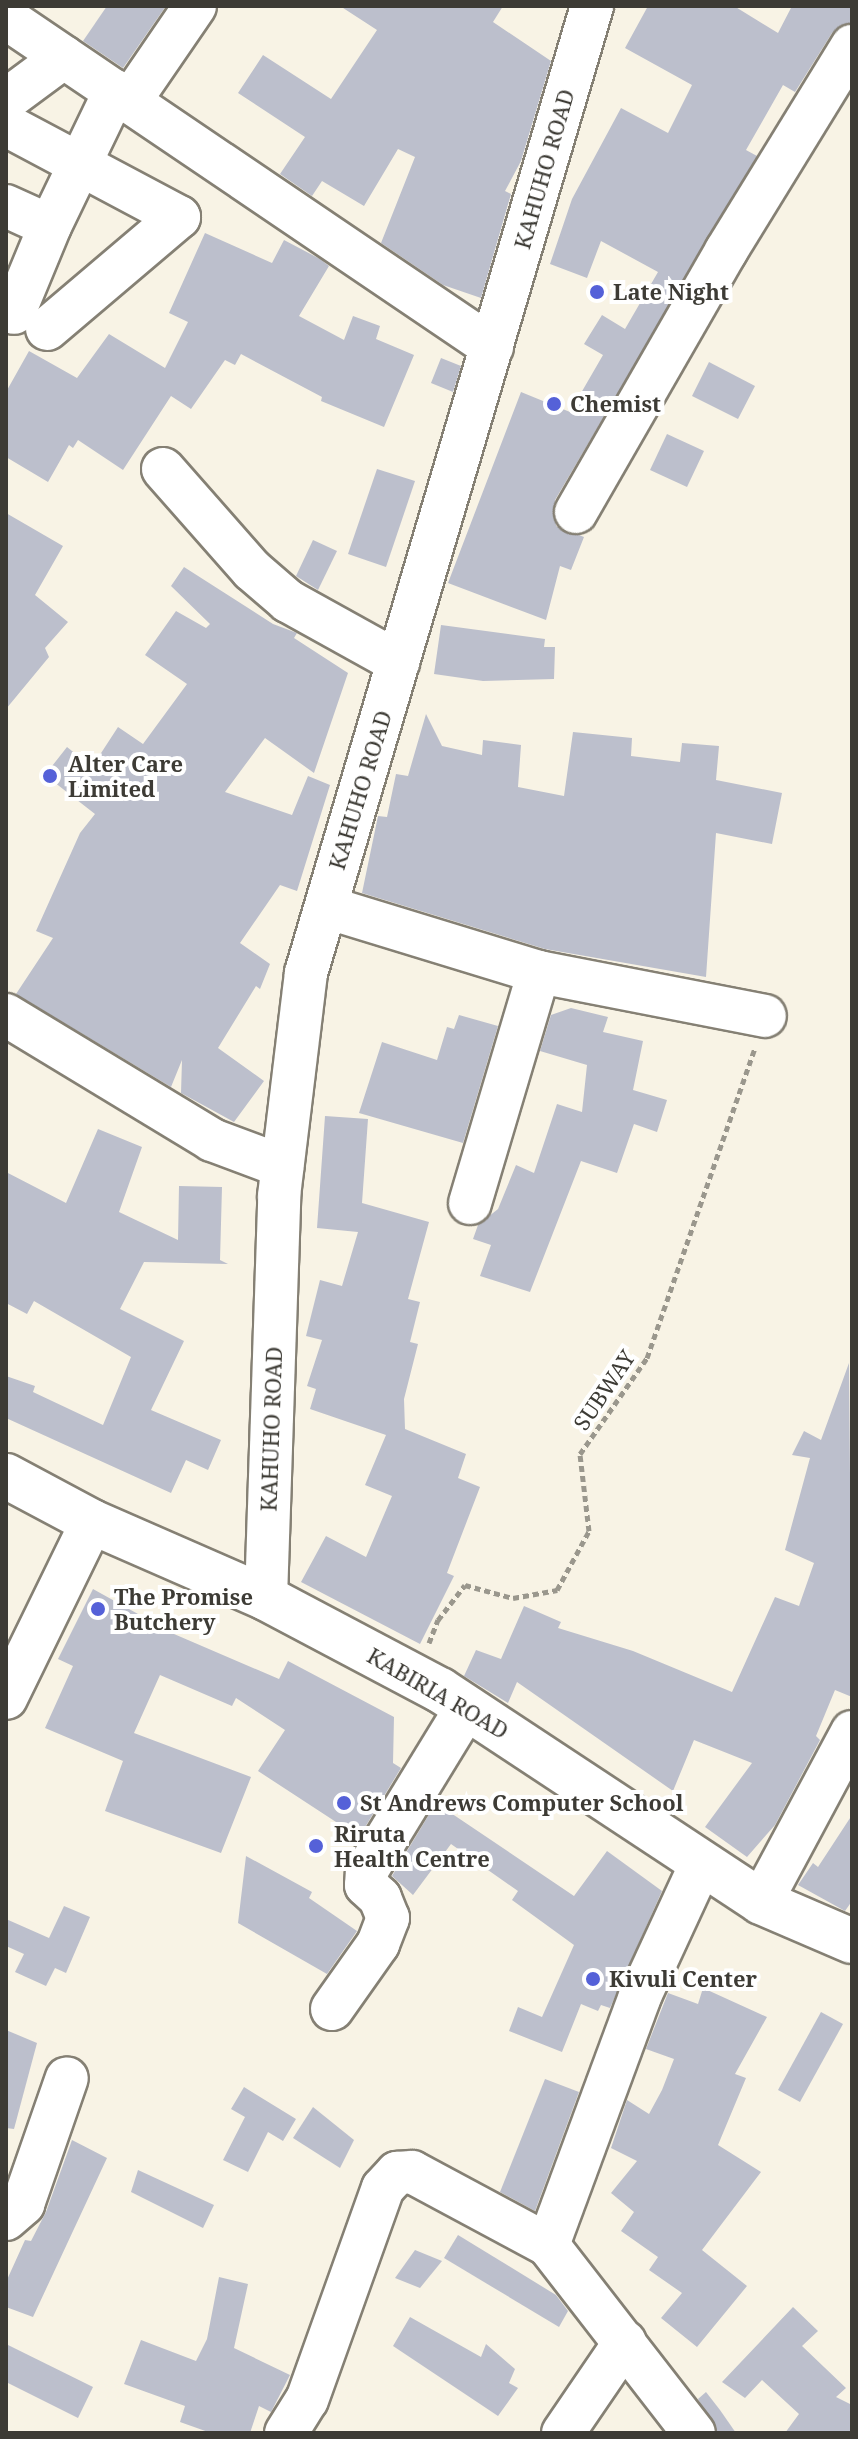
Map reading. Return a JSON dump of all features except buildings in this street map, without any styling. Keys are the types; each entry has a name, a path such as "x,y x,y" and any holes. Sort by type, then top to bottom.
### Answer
{"main road":[{"name":"KABIRIA ROAD","path":"6,1476 92,1522 266,1598 416,1678 467,1707 761,1902 852,1941"}],"street":[{"path":"6,125 79,167 179,217 30,321 50,226 79,167 123,96 195,6"},
{"name":"KAHUHO ROAD","path":"266,1598 282,1166 306,973 592,6"},
{"path":"6,18 492,347"},
{"path":"576,512 852,46"},
{"path":"6,100 64,57"},
{"path":"6,206 50,226"},
{"path":"6,221 6,228"},
{"path":"163,469 252,570 288,601 398,662"},
{"path":"326,907 539,972 765,1016"},
{"path":"470,1203 539,972"},
{"path":"6,1015 212,1140 282,1166"},
{"path":"6,1698 92,1522"},
{"path":"332,2009 378,1944 388,1918 366,1885 367,1870 467,1707"},
{"path":"761,1902 852,1732"},
{"path":"548,2245 640,1996 701,1864"},
{"path":"6,2219 23,2204 67,2078"},
{"path":"286,2433 307,2400 383,2188 397,2173 412,2172 548,2245 694,2433"},
{"path":"563,2433 625,2342"}],"path":[{"name":"SUBWAY","path":"416,1678 438,1620 465,1585 513,1598 557,1590 589,1531 580,1454 647,1358 765,1016"}],"place":[{"name":"Late Night","path":"597,292"},
{"name":"Chemist","path":"554,404"},
{"name":"Alter Care Limited","path":"50,776"},
{"name":"The Promise Butchery","path":"98,1609"},
{"name":"St Andrews Computer School","path":"344,1803"},
{"name":"Riruta Health Centre","path":"316,1846"},
{"name":"Kivuli Center","path":"593,1979"}]}
